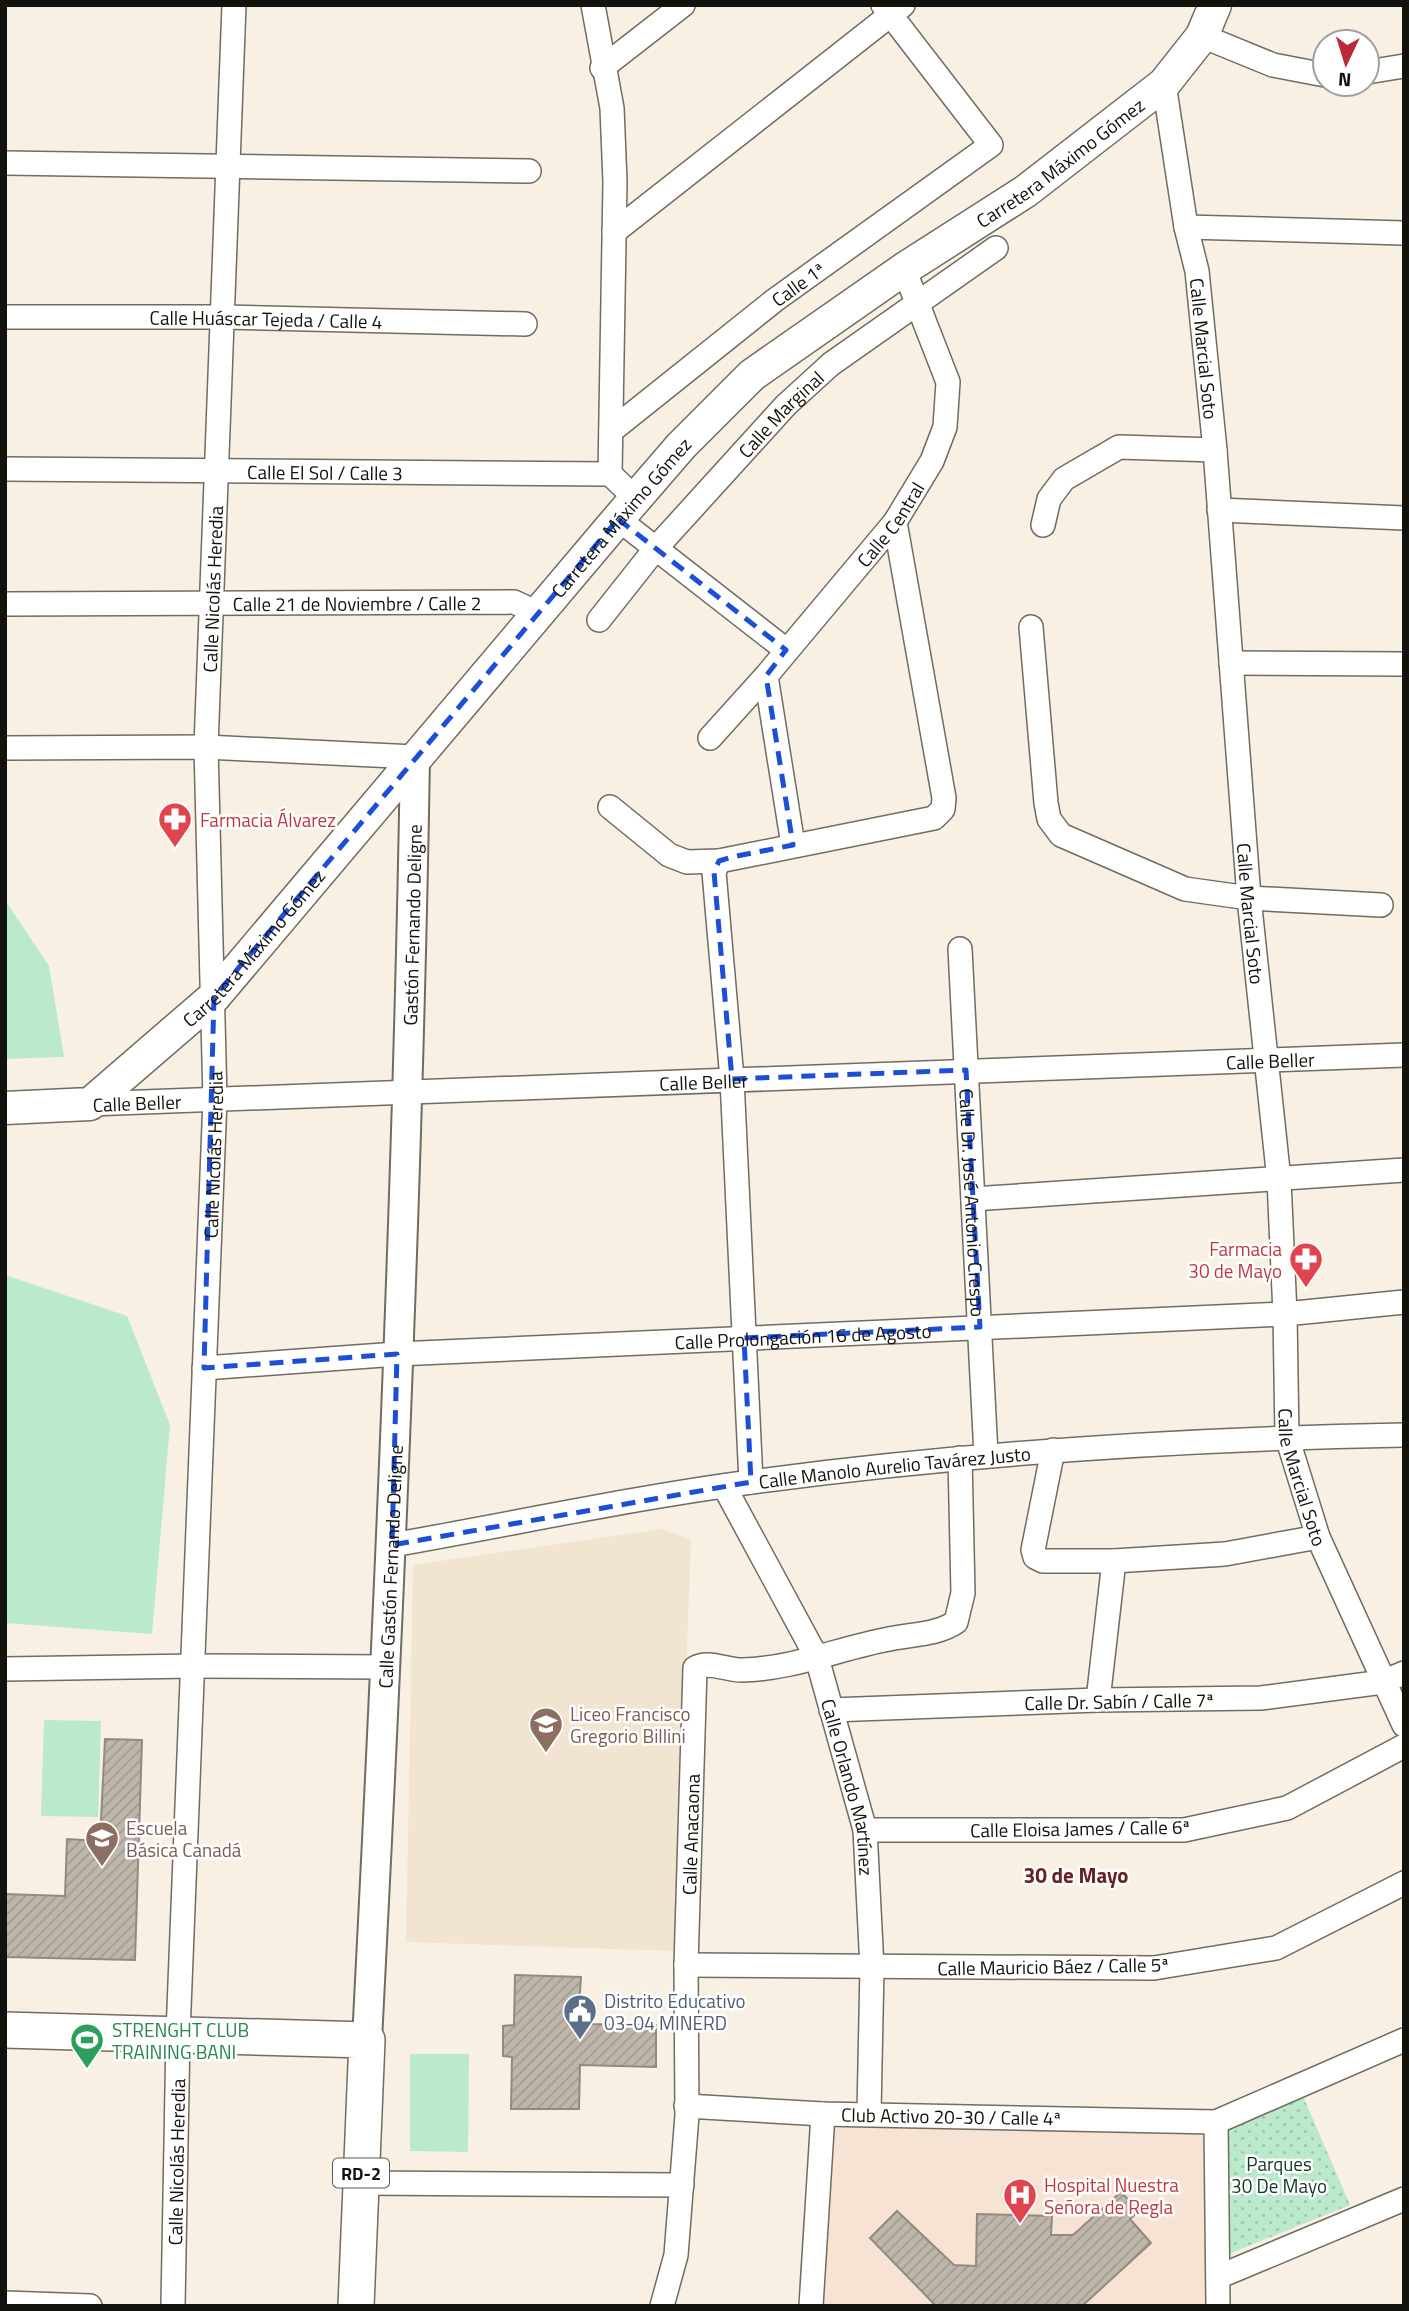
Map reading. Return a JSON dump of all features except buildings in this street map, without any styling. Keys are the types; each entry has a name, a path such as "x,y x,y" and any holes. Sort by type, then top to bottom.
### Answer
{"main road":[{"name":"Carretera Máximo Gómez","path":"90,1104 214,997 681,446 752,375 904,269 1026,191 1164,84 1202,36 1215,5"},
{"name":"Calle Beller","path":"5,1108 90,1104"},
{"path":"5,2030 367,2040"},
{"name":"RD-2","path":"356,2306 367,2040"}],"street":[{"name":"Calle Nicolás Heredia","path":"173,2306 178,2034 215,1099 206,747 234,5"},
{"path":"593,5 612,108 614,232 610,474 627,509 656,548 786,650"},
{"path":"603,68 683,5"},
{"path":"614,232 892,9"},
{"name":"Calle 1ª","path":"611,431 775,300 991,145 892,9"},
{"path":"1202,36 1273,65 1311,72"},
{"path":"1381,70 1404,66"},
{"name":"Calle Marcial Soto","path":"1164,84 1186,227 1196,271 1215,450 1249,898 1279,1180 1287,1437 1318,1537 1394,1678 1404,1725"},
{"path":"5,163 529,172"},
{"path":"1186,227 1404,233"},
{"name":"Calle Marginal","path":"599,620 656,548 786,405 831,363 918,305 996,248"},
{"name":"Calle Central","path":"710,738 766,676 895,522 932,461 946,427 948,382 904,269"},
{"name":"Calle Huáscar Tejeda / Calle 4","path":"5,317 223,317 526,324"},
{"path":"1042,525 1049,499 1064,479 1119,447 1215,450"},
{"name":"Calle El Sol / Calle 3","path":"5,469 610,474"},
{"path":"1219,510 1404,518"},
{"path":"610,807 669,855 687,862 719,861 934,818 943,809 944,798 895,522"},
{"name":"Calle 21 de Noviembre / Calle 2","path":"5,604 514,602 538,613"},
{"path":"1031,627 1046,803 1049,819 1061,835 1185,889 1249,898 1381,905"},
{"path":"1231,663 1404,664"},
{"path":"766,676 793,845"},
{"path":"5,748 206,747 415,757"},
{"name":"Gastón Fernando Deligne","path":"410,1091 415,757"},
{"path":"719,861 714,872 732,1079 751,1482"},
{"name":"Calle Dr. José Antonio Crespo","path":"960,949 986,1455"},
{"name":"Calle Beller","path":"90,1104 1404,1055"},
{"name":"Calle Gastón Fernando Deligne","path":"367,2040 387,1667 397,1354 410,1091"},
{"path":"973,1199 1404,1170"},
{"name":"Calle Prolongación 16 de Agosto","path":"204,1368 397,1354 1285,1314 1404,1302"},
{"name":"Calle Manolo Aurelio Tavárez Justo","path":"392,1545 724,1486 986,1455 1287,1437 1404,1435"},
{"path":"1054,1450 1033,1550 1035,1557 1044,1561 1114,1561 1225,1554 1318,1537"},
{"name":"Calle Anacaona","path":"662,2306 676,2255 687,2106 686,1965 695,1668 701,1664 740,1670 817,1658 889,1638 947,1628 956,1622 963,1593 960,1458"},
{"name":"Calle Orlando Martínez","path":"724,1486 817,1658 864,1830 872,1968 869,2113"},
{"path":"1098,1700 1114,1561"},
{"path":"5,1669 387,1667"},
{"name":"Calle Dr. Sabín / Calle 7ª","path":"831,1710 1098,1700 1261,1698 1394,1678"},
{"name":"Calle Eloisa James / Calle 6ª","path":"864,1830 1184,1830 1287,1808 1404,1746"},
{"name":"Calle Mauricio Báez / Calle 5ª","path":"686,1965 1154,1969 1276,1948 1404,1882"},
{"path":"1218,2306 1216,2122 1404,2040"},
{"name":"Club Activo 20-30 / Calle 4ª","path":"687,2106 823,2114 1216,2122"},
{"path":"811,2306 823,2114"},
{"path":"360,2183 682,2185"},
{"path":"1218,2277 1404,2199"},
{"path":"5,2303 90,2306"}],"highlighted area":[{"path":"618,519 786,650 766,676 793,845 719,861 714,872 732,1079 966,1070 980,1327 744,1338 751,1482 392,1545 397,1354 204,1368 214,997"}],"shaded area":[{"name":"Liceo Francisco Gregorio Billini","path":"662,1529 691,1540 676,1951 406,1942 413,1565"},
{"name":"Hospital Nuestra Señora de Regla","path":"836,2114 1216,2122 1218,2306 819,2306 825,2197"}],"green space":[{"path":"5,900 49,966 64,1057 5,1059"},
{"path":"5,1275 127,1316 170,1425 152,1634 5,1623"},
{"path":"44,1720 101,1721 98,1817 41,1816"},
{"path":"410,2054 469,2054 468,2152 410,2151"},
{"name":"Parques 30 De Mayo","path":"1303,2096 1350,2205 1229,2254 1225,2124"}],"place":[{"name":"Farmacia Álvarez","path":"175,849"},
{"name":"Farmacia 30 de Mayo","path":"1306,1289"},
{"name":"Liceo Francisco Gregorio Billini","path":"546,1754"},
{"name":"Escuela Básica Canadá","path":"102,1868"},
{"name":"Distrito Educativo 03-04 MINERD","path":"580,2041"},
{"name":"STRENGHT CLUB TRAINING BANI","path":"87,2070"},
{"name":"Hospital Nuestra Señora de Regla","path":"1020,2225"}],"district":[{"name":"30 de Mayo","path":"1076,1875"}]}
